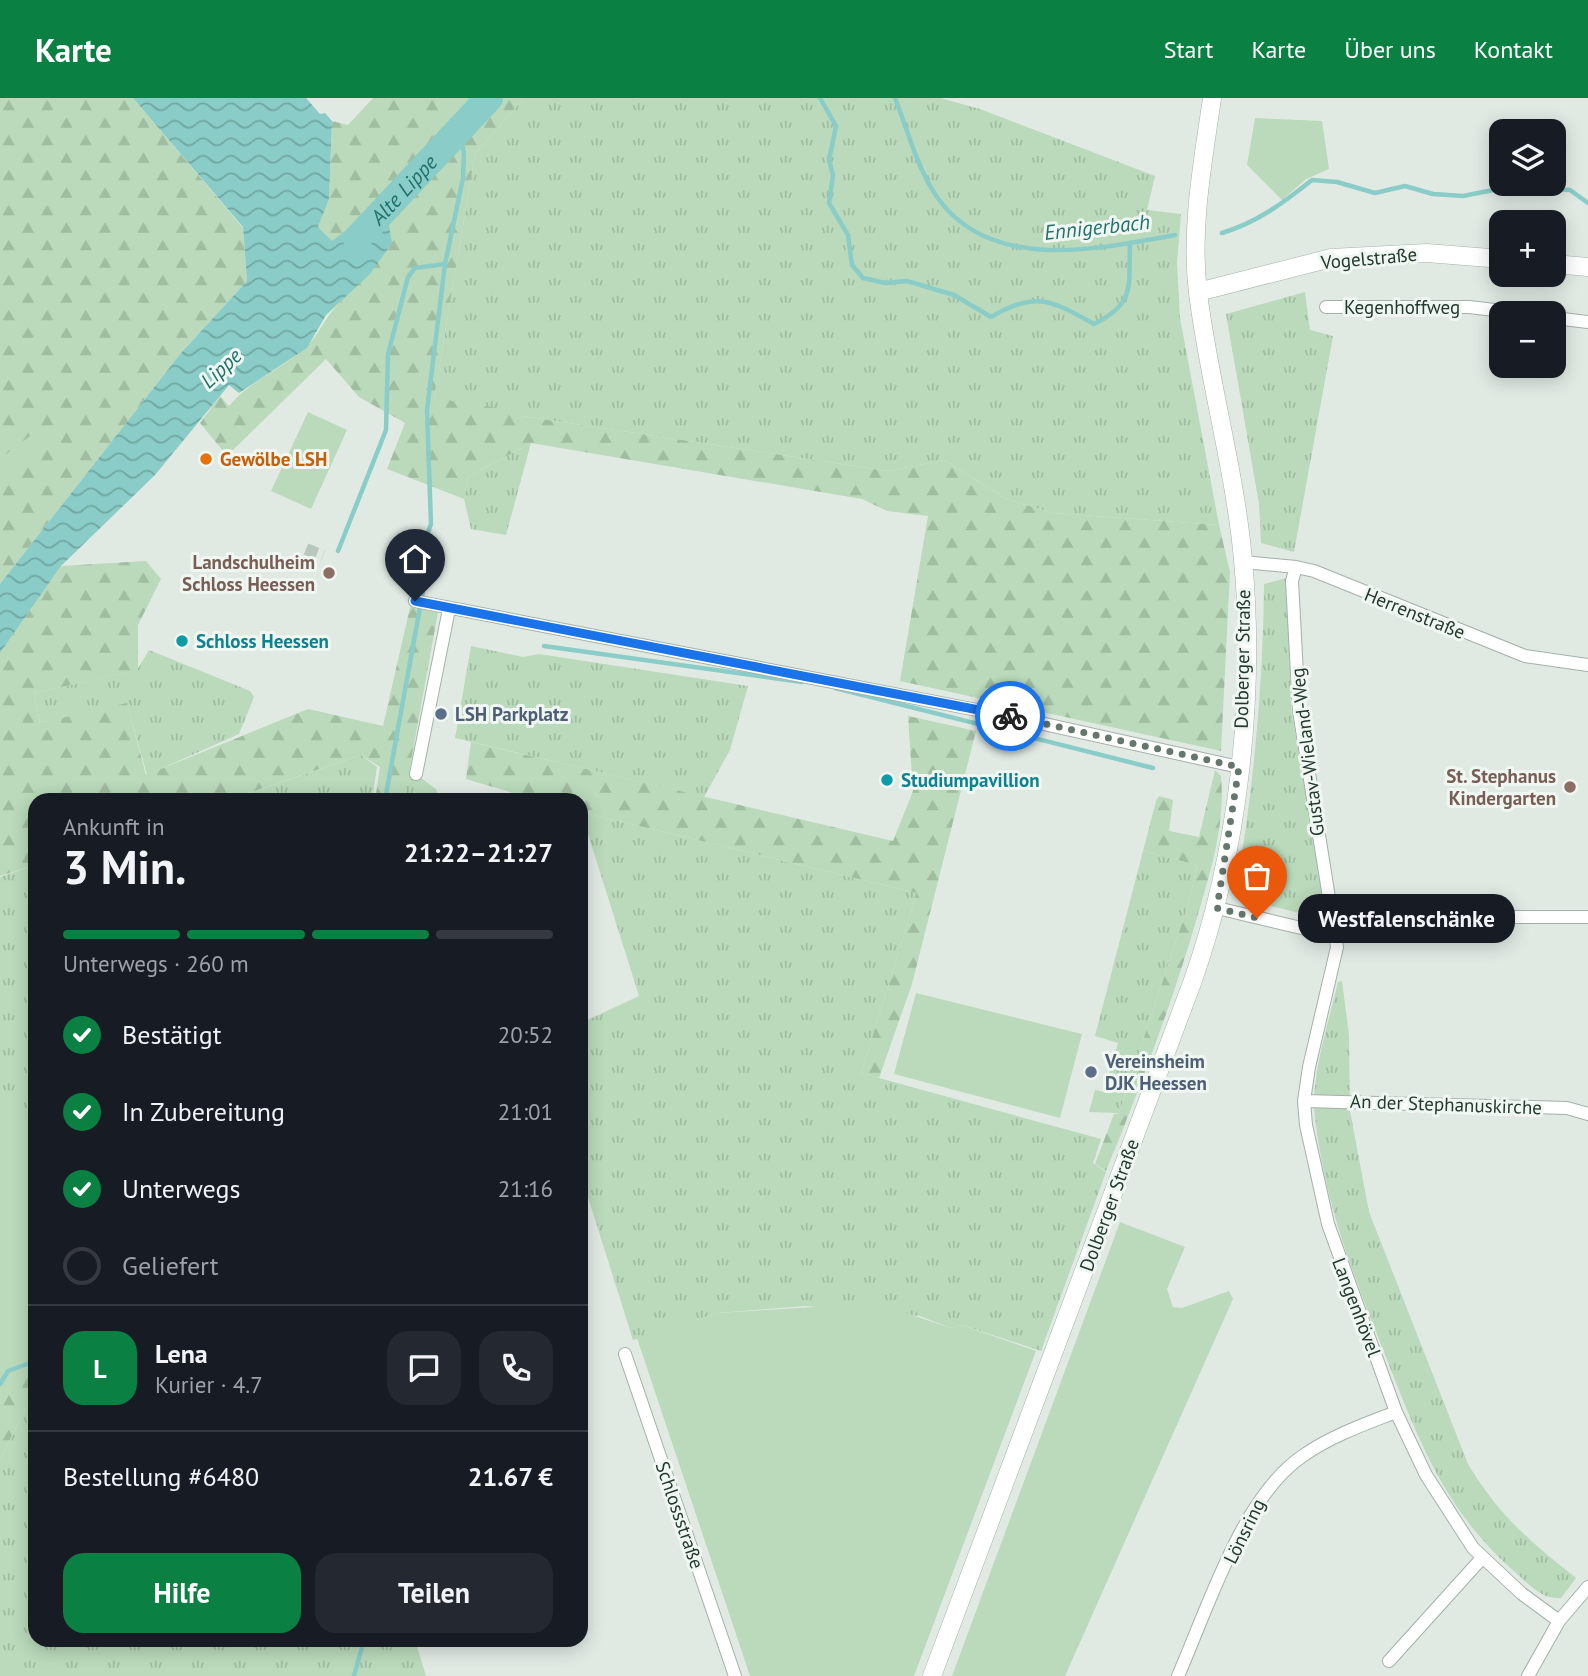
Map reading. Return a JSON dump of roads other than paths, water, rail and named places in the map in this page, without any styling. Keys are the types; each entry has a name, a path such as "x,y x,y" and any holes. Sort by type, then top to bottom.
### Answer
{"main road":[{"name":"Dolberger Straße","path":"932,1676 1187,995 1217,908 1239,767 1245,651 1243,562 1198,292 1196,227 1212,98"},
{"name":"Vogelstraße","path":"1198,292 1331,258 1427,253 1489,258"},
{"path":"1566,265 1588,267"}],"street":[{"name":"Kegenhoffweg","path":"1326,307 1489,309"},
{"path":"1566,319 1588,322"},
{"name":"Herrenstraße","path":"1243,562 1296,567 1525,656 1588,665"},
{"name":"Gustav-Wieland-Weg","path":"1296,567 1292,581 1298,711 1335,936"},
{"path":"415,601 1008,716 1239,767"},
{"path":"416,774 449,609"},
{"path":"1217,908 1335,936 1475,917 1588,917"},
{"name":"Langenhövel","path":"1335,936 1337,947 1304,1101 1316,1173 1336,1252 1396,1412 1456,1527 1482,1558 1559,1621"},
{"name":"An der Stephanuskirche","path":"1304,1101 1567,1108 1588,1114"},
{"name":"Schlossstraße","path":"625,1354 735,1676"},
{"name":"Lönsring","path":"1178,1676 1242,1531 1265,1489 1302,1455 1396,1412"},
{"path":"1389,1661 1482,1558"},
{"path":"1528,1676 1559,1621 1588,1587"}],"water":[{"name":"Lippe","path":"133,98 306,98 320,114 325,113 332,121 329,199 318,227 332,241 377,207 387,215 392,243 370,274 326,315 307,348 239,393 229,385 155,475 61,566 0,653 0,584 181,353 247,281 243,227"}],"waterway":[{"name":"Alte Lippe","path":"357,239 489,98"},
{"path":"820,98 836,126 829,160 833,175 829,203 848,235 852,265 863,278 885,283 907,281 954,295 991,317 1020,303 1032,301 1067,309 1094,324 1108,316 1124,300 1129,282 1130,243"},
{"name":"Ennigerbach","path":"895,98 932,190 962,223 989,238 1018,247 1049,250 1114,246 1175,235"},
{"path":"386,793 423,591 423,546 431,524 427,410 445,264 463,178 464,153 459,130"},
{"name":"Ennigerbach","path":"1222,233 1270,211 1312,180 1337,182 1375,193 1405,186 1433,194 1463,196 1513,186 1570,190 1588,203"},
{"path":"338,551 386,430 388,354 408,277 415,268 445,264"},
{"path":"544,646 802,682"},
{"path":"835,688 1153,768"},
{"path":"0,1384 8,1371 28,1364"},
{"path":"354,1676 362,1647"}],"tunnel":[{"path":"306,549 323,556"}],"place":[{"name":"Gewölbe LSH","path":"206,459"},
{"name":"Landschulheim Schloss Heessen","path":"329,573"},
{"name":"Schloss Heessen","path":"182,641"},
{"name":"LSH Parkplatz","path":"441,714"},
{"name":"Studiumpavillion","path":"887,780"},
{"name":"St. Stephanus Kindergarten","path":"1570,787"},
{"name":"Westfalenschänke","path":"1257,918"},
{"name":"Vereinsheim DJK Heessen","path":"1091,1072"}]}
